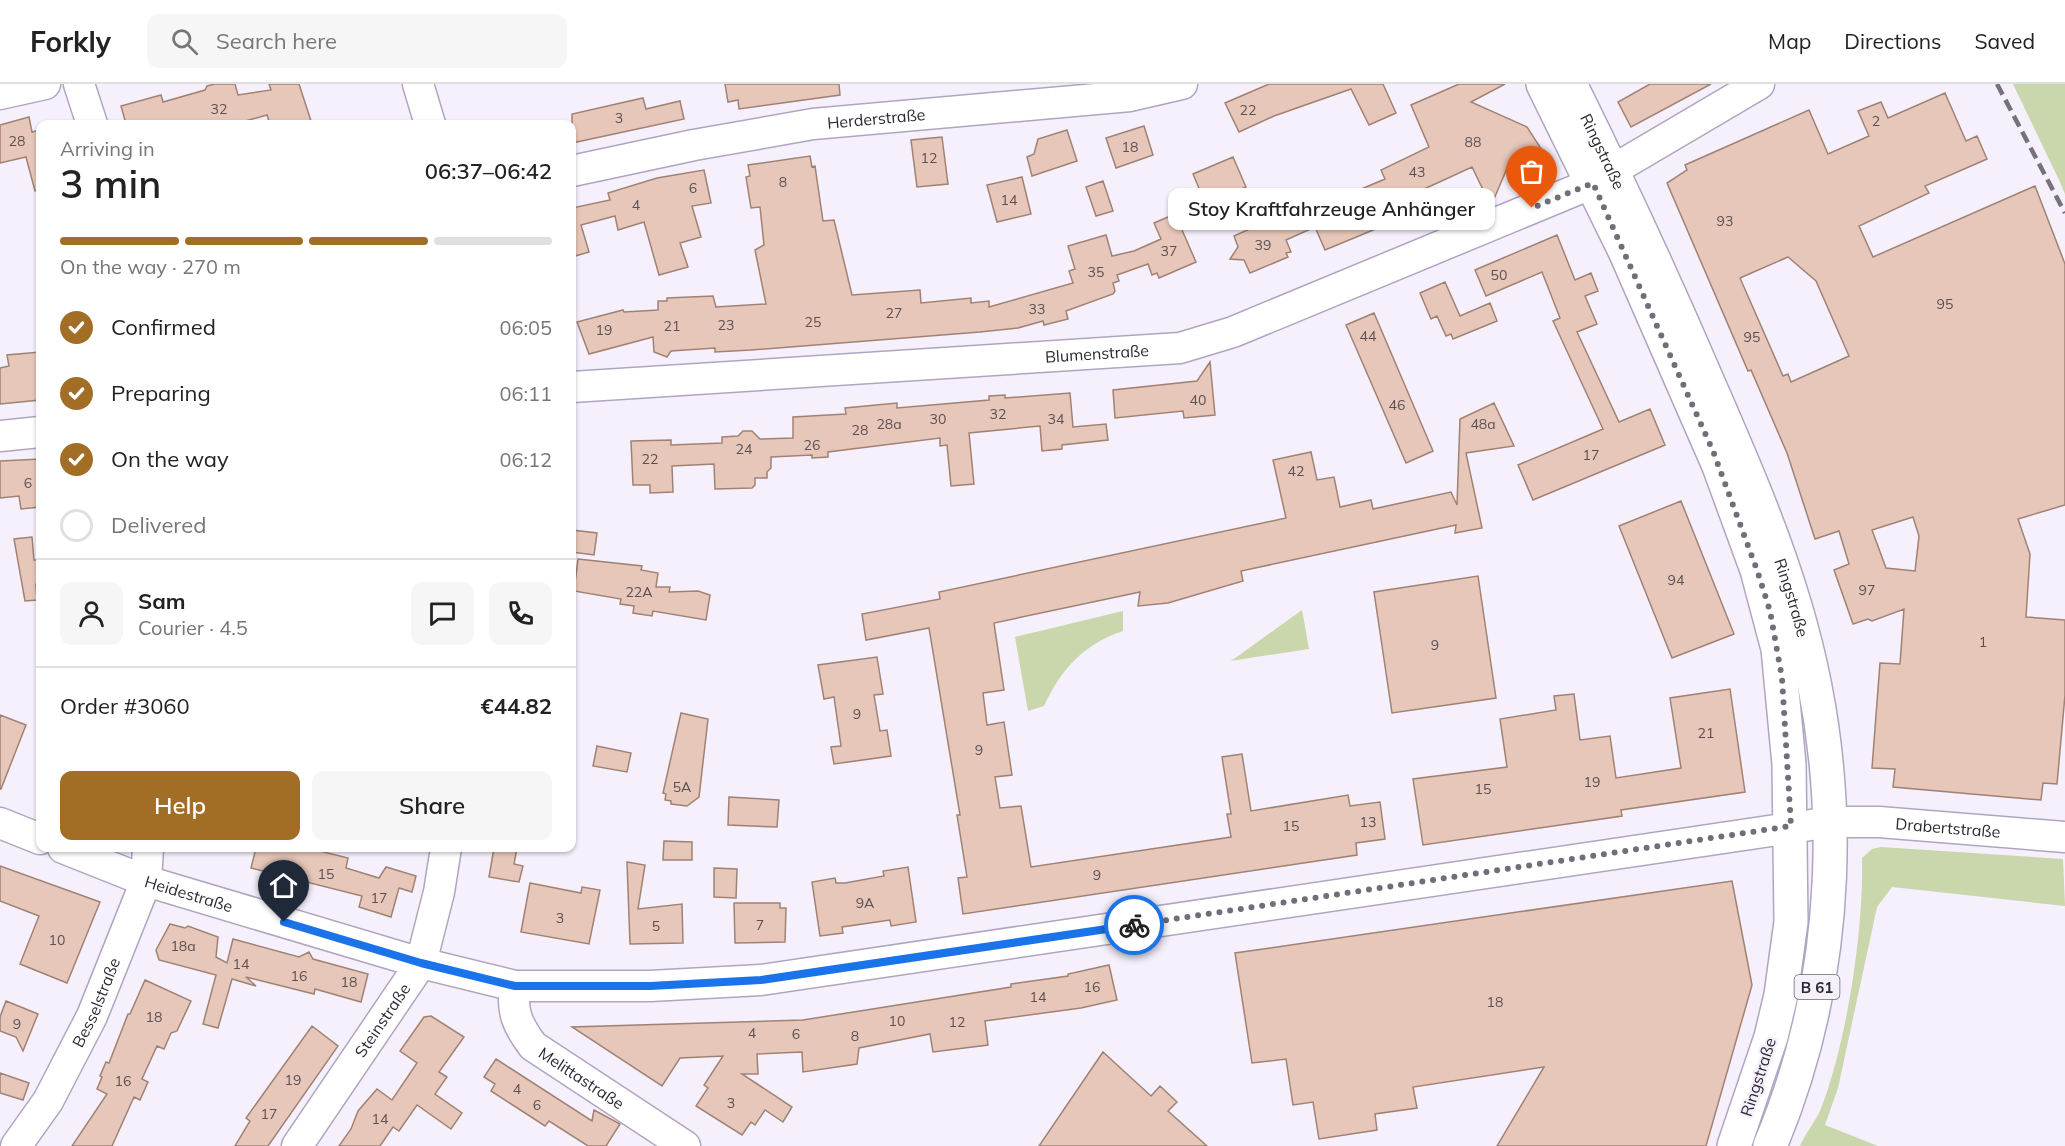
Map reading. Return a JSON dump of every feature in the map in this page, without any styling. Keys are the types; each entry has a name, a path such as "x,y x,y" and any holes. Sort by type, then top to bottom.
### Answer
{"main road":[{"name":"Ringstraße","path":"1544,84 1603,176 1733,440 1770,532 1795,605 1815,680 1829,773 1831,822 1828,904 1813,1010 1794,1083 1770,1146"},
{"name":"Ringstraße","path":"1570,84 1603,176 1715,456 1757,570 1770,611 1782,678 1791,826 1791,922 1781,995 1759,1077 1734,1146"}],"street":[{"path":"0,94 45,84"},
{"path":"79,84 91,120"},
{"path":"417,84 429,120"},
{"name":"Herderstraße","path":"576,170 694,145 813,124 1131,96 1182,84"},
{"name":"Blumenstraße","path":"576,387 1180,348 1233,332 1603,176 1759,84"},
{"path":"0,436 36,432"},
{"path":"0,822 36,837"},
{"name":"Drabertstraße","path":"515,986 650,986 761,980 1791,826 1831,822 1879,822 2065,837"},
{"name":"Heidestraße","path":"73,852 146,881 421,963 515,986"},
{"name":"Besselstraße","path":"16,1146 48,1101 92,1016 146,881 148,852"},
{"name":"Steinstraße","path":"297,1146 421,963 439,892 445,852"},
{"name":"Melittastraße","path":"515,986 512,1005 517,1024 533,1046 685,1146"}],"green space":[{"path":"2013,84 2065,84 2065,194 2059,180"},
{"path":"1302,610 1309,649 1230,661 1234,659"},
{"path":"1123,611 1123,631 1109,636 1085,651 1066,669 1044,706 1028,711 1015,637"},
{"path":"1881,847 2063,859 2065,906 1892,887 1877,907 1838,1088 1825,1125 1878,1146 1800,1146 1822,1106 1846,1017 1857,950 1862,858 1872,849"}],"building":[{"path":"235,84 238,95 271,90 269,84 299,84 311,120 269,120 267,115 249,120 125,120 121,106 161,95 163,102 205,90 207,86"},
{"path":"725,84 839,84 840,95 739,109 738,100 728,102"},
{"path":"1269,84 1383,84 1396,113 1369,125 1351,89 1274,116 1239,132 1225,103"},
{"path":"1459,84 1505,84 1471,102 1527,127 1542,150 1535,170 1511,159 1491,206 1472,167 1372,213 1378,228 1325,250 1315,227 1286,240 1291,252 1286,253 1288,257 1250,273 1244,260 1230,259 1238,247 1234,236 1292,210 1295,217 1385,179 1381,170 1429,147 1411,105"},
{"path":"1650,84 1711,84 1631,127 1618,102"},
{"path":"1945,93 1966,141 1977,136 1987,159 1925,186 1929,193 1859,226 1873,257 2035,186 2065,264 2065,505 2018,519 2030,554 2026,617 2065,620 2065,695 2057,784 2043,783 2041,800 1893,787 1895,769 1872,768 1880,663 1900,664 1904,609 1872,621 1868,619 1853,624 1834,570 1849,564 1839,531 1815,539 1787,453 1751,370 1748,371 1667,183 1687,170 1685,165 1809,110 1828,154 1869,136 1858,111 1881,102 1888,118","holes":["1788,257 1816,281 1849,356 1791,382 1788,374 1783,376 1740,278","1913,517 1919,536 1915,571 1886,568 1872,530"]},
{"path":"643,98 646,109 680,101 684,119 576,142 576,120 572,120 572,114"},
{"path":"29,117 32,132 36,131 36,191 26,157 0,163 0,125"},
{"path":"1144,126 1153,155 1116,168 1106,138"},
{"path":"1067,130 1077,161 1032,176 1027,157 1034,154 1038,139"},
{"path":"942,137 948,184 917,187 911,140"},
{"path":"810,156 812,167 815,166 823,221 834,220 852,295 920,290 921,303 971,298 971,303 989,301 989,307 1073,283 1069,271 1075,269 1068,246 1106,235 1112,256 1134,251 1161,239 1154,223 1175,214 1196,262 1159,278 1157,273 1152,275 1148,264 1117,275 1119,281 1113,283 1115,291 1113,294 1066,311 1068,319 1044,325 1043,321 1018,328 980,332 751,350 715,352 715,348 671,351 667,357 654,352 653,337 589,354 577,322 623,310 624,312 658,310 658,301 667,301 667,298 713,296 716,307 766,304 755,250 764,245 760,207 751,208 746,177 750,176 748,165"},
{"path":"1233,157 1246,187 1206,205 1193,174"},
{"path":"704,170 711,203 692,206 701,237 680,243 688,267 659,275 644,222 618,230 615,216 581,225 589,252 576,256 576,207 610,200 608,193 657,178"},
{"path":"1022,177 1031,214 997,222 987,185"},
{"path":"1103,181 1113,211 1096,216 1086,187"},
{"path":"1189,196 1196,212 1178,220 1171,205"},
{"path":"1557,235 1575,280 1591,273 1598,291 1585,296 1597,324 1577,332 1619,422 1650,409 1665,445 1533,500 1518,465 1603,429 1553,321 1560,318 1542,272 1486,296 1475,270"},
{"path":"1445,282 1460,316 1490,303 1497,321 1453,339 1451,334 1446,336 1437,316 1431,319 1420,293"},
{"path":"1374,313 1433,451 1406,463 1346,325"},
{"path":"36,352 36,400 0,404 0,368 9,366 7,355"},
{"path":"1210,362 1215,415 1184,418 1183,411 1115,418 1113,390 1197,381"},
{"path":"1070,393 1073,427 1106,424 1108,440 1062,445 1062,449 1042,451 1040,426 969,433 974,484 951,486 947,445 940,446 940,438 828,452 828,457 812,458 812,455 771,457 771,468 767,472 767,478 755,478 755,485 752,488 715,489 714,464 672,466 673,492 650,493 650,485 633,485 631,441 671,440 671,445 722,443 722,437 738,436 743,431 752,431 760,439 793,438 793,417 846,414 845,408 897,403 897,408 989,400 989,396 1005,395 1005,398"},
{"path":"1494,403 1514,446 1466,453 1482,528 1455,533 1456,525 1241,571 1243,581 1168,603 1138,606 1140,592 994,623 1004,690 983,693 987,725 1004,722 1012,775 995,777 1000,808 1021,806 1031,867 1231,837 1227,814 1231,814 1222,757 1242,754 1251,811 1348,795 1350,806 1380,802 1385,839 1356,843 1357,855 963,914 958,878 967,877 957,815 960,815 929,628 866,640 862,614 940,599 939,592 1286,518 1273,460 1311,452 1317,480 1334,477 1340,507 1371,500 1373,509 1451,492 1457,505 1460,419"},
{"path":"36,459 36,507 21,509 19,496 0,498 0,461"},
{"path":"1681,501 1734,634 1672,658 1619,526"},
{"path":"576,530 597,533 594,555 576,553"},
{"path":"32,537 34,560 36,560 36,600 25,601 14,539"},
{"path":"578,559 642,566 641,570 658,573 656,587 670,587 669,592 698,591 710,595 706,620 653,611 652,616 633,613 634,606 620,604 621,599 576,591"},
{"path":"1478,576 1496,698 1392,713 1374,592"},
{"path":"877,657 883,694 874,695 880,731 887,730 891,756 834,764 831,747 841,746 834,697 824,699 818,665"},
{"path":"1730,689 1745,792 1621,810 1622,816 1423,845 1413,779 1507,767 1500,719 1556,710 1554,696 1574,694 1580,740 1610,736 1616,778 1681,768 1670,698"},
{"path":"681,713 708,719 699,797 687,806 671,804 671,801 665,800 666,794 663,793"},
{"path":"0,715 26,725 1,789 0,789"},
{"path":"597,746 631,753 627,772 593,766"},
{"path":"729,797 779,800 777,827 728,825"},
{"path":"664,841 692,842 692,860 663,860"},
{"path":"255,852 324,852 348,858 346,868 379,878 386,867 416,876 412,892 399,888 391,917 359,907 362,896 251,868"},
{"path":"493,852 516,852 514,864 523,866 519,882 489,877"},
{"path":"627,862 645,865 638,909 682,904 683,943 630,944"},
{"path":"0,866 100,902 67,983 20,964 39,916 0,901"},
{"path":"908,867 916,922 891,926 890,920 842,927 843,933 820,936 812,882 835,878 836,883 845,883 884,876 883,871"},
{"path":"714,868 737,869 736,898 714,897"},
{"path":"1732,881 1752,985 1706,1146 1497,1146 1544,1067 1413,1087 1417,1108 1375,1114 1377,1130 1319,1139 1313,1102 1293,1105 1286,1059 1252,1063 1235,953"},
{"path":"530,883 581,893 582,887 600,890 589,944 521,932"},
{"path":"734,903 780,903 780,908 786,908 785,942 735,943"},
{"path":"170,924 185,928 188,926 218,937 216,957 227,963 233,939 299,957 309,952 313,959 368,974 361,1002 315,989 314,994 246,977 256,986 232,979 218,1028 203,1024 216,975 159,960 156,950"},
{"path":"1109,965 1117,1000 1081,1008 985,1021 988,1045 933,1052 930,1034 859,1048 857,1064 803,1072 802,1052 757,1054 758,1074 742,1074 792,1107 783,1122 765,1110 755,1125 751,1122 742,1135 696,1106 708,1088 704,1085 723,1056 680,1058 662,1086 572,1027 803,1020 1011,987 1011,984 1068,976 1068,974"},
{"path":"145,980 191,1001 177,1031 171,1033 164,1049 157,1046 142,1079 148,1082 140,1100 134,1097 112,1146 72,1146 107,1094 97,1089 102,1077 100,1076 106,1062 109,1063 128,1014"},
{"path":"6,1001 38,1014 23,1051 16,1037 0,1031 0,1017"},
{"path":"431,1016 464,1037 439,1072 447,1077 435,1094 462,1113 451,1129 417,1105 399,1131 393,1127 380,1146 339,1146 351,1129 358,1111 377,1089 392,1100 417,1063 400,1051 424,1017"},
{"path":"312,1026 338,1046 268,1146 235,1146 250,1121 246,1118"},
{"path":"1103,1052 1151,1096 1160,1086 1177,1102 1168,1111 1207,1146 1039,1146"},
{"path":"496,1059 592,1121 594,1110 620,1124 606,1146 588,1146 549,1121 545,1126 491,1091 495,1084 484,1077"},
{"path":"0,1073 29,1083 23,1100 0,1093"}],"railway":[{"path":"1997,84 2065,213"}],"way so far":[{"path":"1134,925 1791,826 1789,764 1778,649 1770,611 1757,570 1719,466 1593,183 1532,208"}],"place":[{"name":"Stoy Kraftfahrzeuge Anhänger","path":"1532,208"}],"route":[{"path":"284,922 421,963 515,986 650,986 761,980 1134,925"}]}
